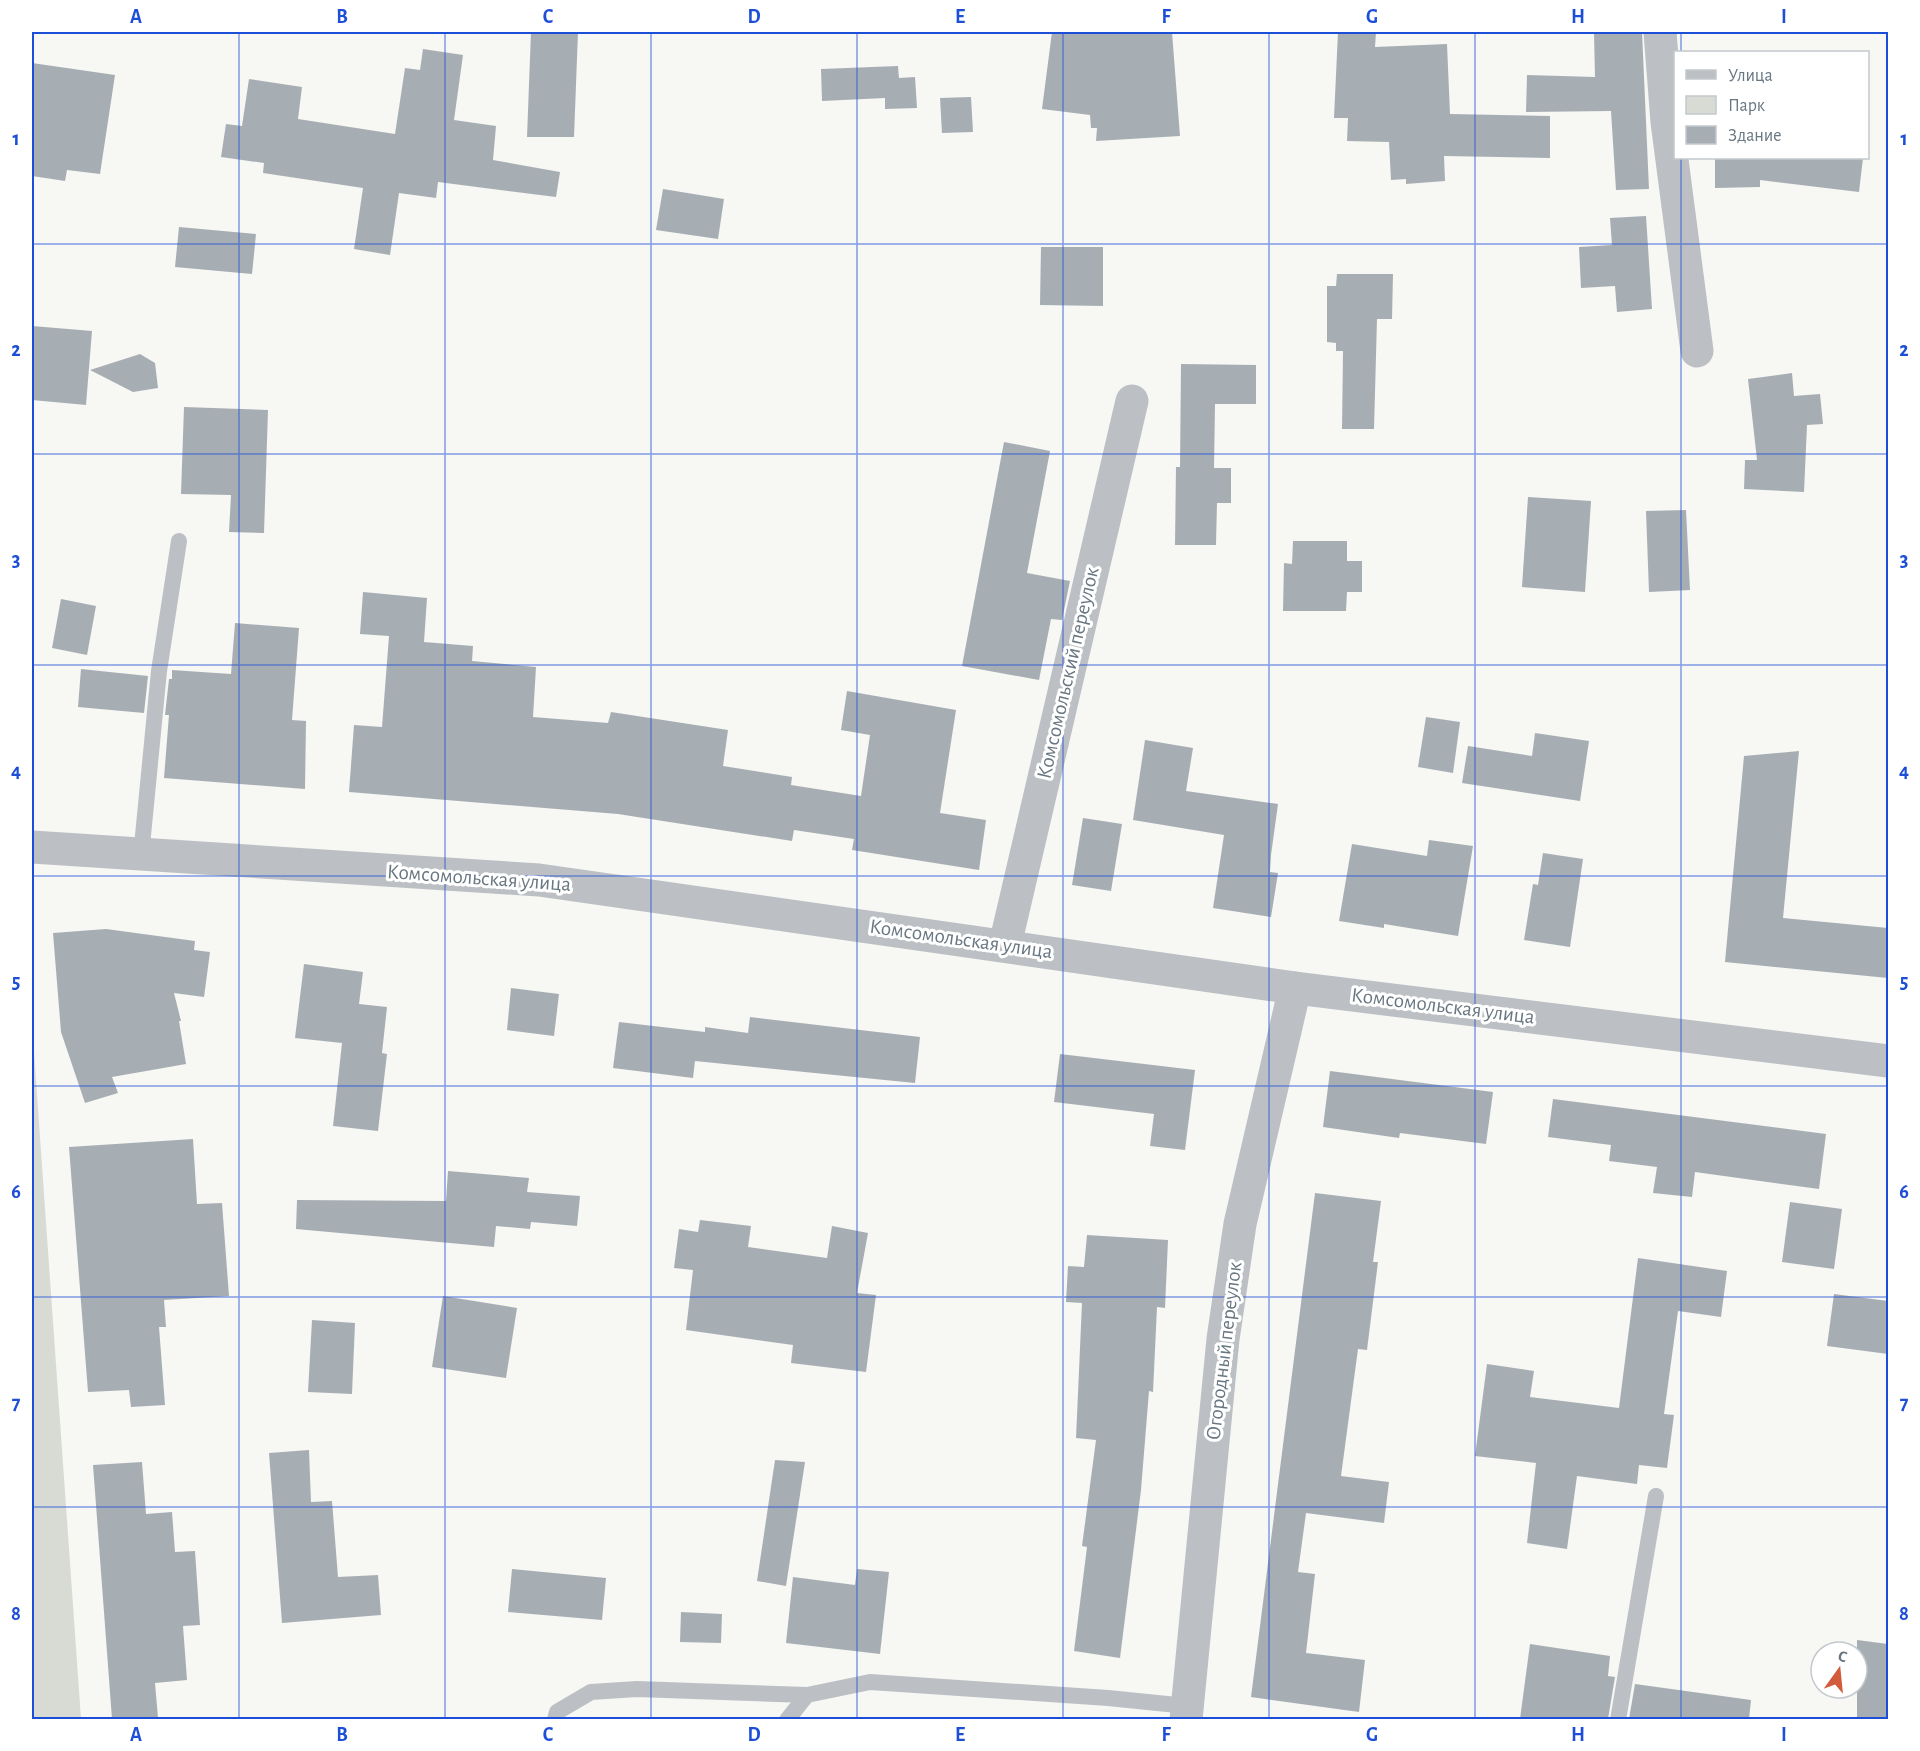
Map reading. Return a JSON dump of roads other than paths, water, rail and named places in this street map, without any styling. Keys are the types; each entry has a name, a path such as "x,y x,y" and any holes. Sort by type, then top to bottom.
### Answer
{"street":[{"path":"1660,32 1667,122 1697,351"},
{"name":"Комсомольский переулок","path":"1005,945 1132,401"},
{"name":"Комсомольская улица","path":"32,847 141,856 539,880 1295,988 1888,1061"},
{"name":"Огородный переулок","path":"1187,1713 1223,1339 1240,1224 1295,988"}],"lane":[{"path":"141,856 159,671 179,541"},
{"path":"1618,1719 1656,1496"},
{"path":"555,1719 557,1712 591,1692 637,1689 807,1695 870,1682 1108,1698 1187,1713"},
{"path":"787,1719 807,1695"}]}
